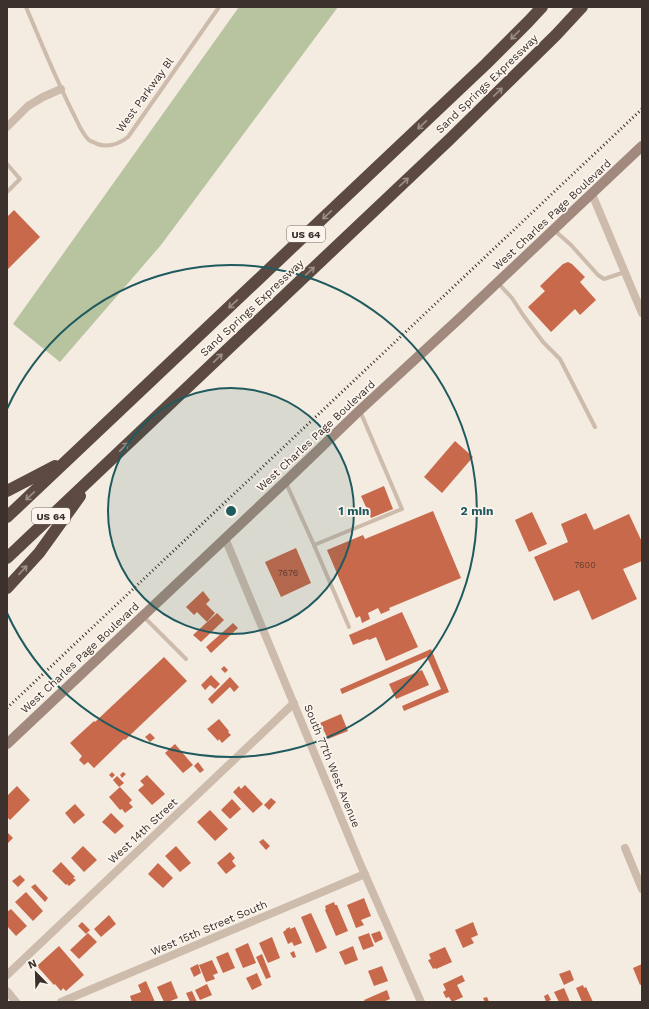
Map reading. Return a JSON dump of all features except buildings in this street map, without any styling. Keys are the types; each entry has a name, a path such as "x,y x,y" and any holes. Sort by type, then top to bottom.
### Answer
{"highway":[{"name":"Sand Springs Expressway","path":"7,517 486,64 542,7"},
{"name":"Sand Springs Expressway","path":"7,558 470,119 556,35 582,7"},
{"path":"7,491 68,459"},
{"path":"7,588 39,553 96,474"}],"main road":[{"name":"West Charles Page Boulevard","path":"7,744 642,146"}],"street":[{"path":"7,127 28,106 61,89"},
{"path":"592,194 642,313"},
{"name":"South 77th West Avenue","path":"225,538 365,874 421,1002"},
{"name":"West 14th Street","path":"7,975 294,703"},
{"path":"625,848 642,889"},
{"name":"West 15th Street South","path":"61,1002 365,874"},
{"path":"7,990 16,1002"}],"lane":[{"name":"West Parkway Bl","path":"26,7 61,89 80,126 90,141 108,146 121,142 128,137 219,7"},
{"path":"7,164 20,179 7,192"},
{"path":"554,230 571,245 598,275 604,279 625,272"},
{"path":"498,283 512,298 543,342 560,359 595,427"},
{"path":"314,545 402,509 360,410"},
{"path":"286,482 349,627"},
{"path":"143,616 186,659"}],"green space":[{"path":"239,7 338,7 161,245 60,362 13,324"}],"railway":[{"path":"7,708 642,109"}]}
